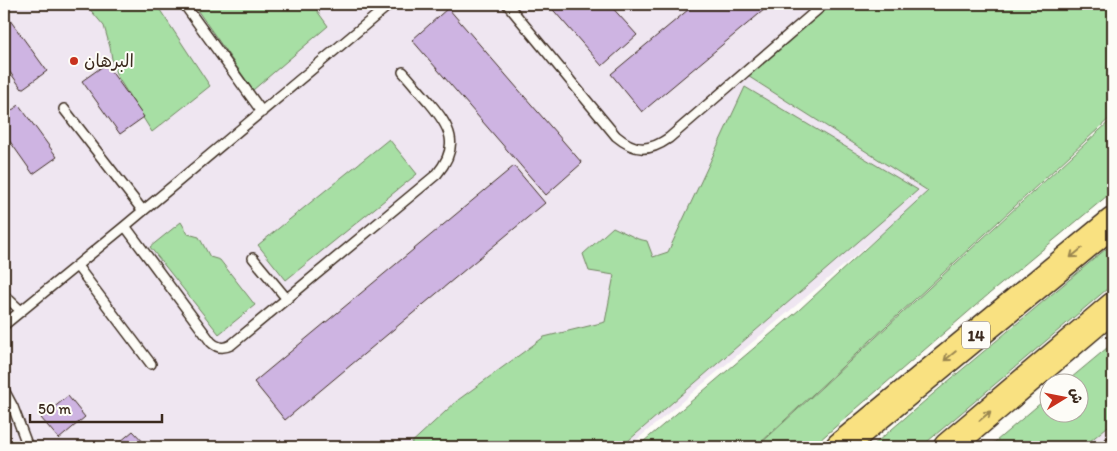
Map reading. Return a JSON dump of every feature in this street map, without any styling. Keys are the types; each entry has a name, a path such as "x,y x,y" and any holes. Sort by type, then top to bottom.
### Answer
{"highway":[{"name":"14","path":"840,447 1113,222"},
{"path":"948,447 1113,307"}],"lane":[{"path":"184,4 262,112"},
{"path":"4,325 390,4"},
{"path":"507,4 616,136 625,144 636,148 648,148 659,145 669,138 824,4"},
{"path":"125,226 211,342 218,347 231,345 437,174 445,165 450,153 451,141 448,129 442,118 403,72"},
{"path":"64,109 143,211"},
{"path":"253,258 287,299"},
{"path":"77,266 151,364"},
{"path":"4,295 21,311"},
{"path":"4,390 13,406 28,447"},
{"path":"1104,447 1113,440"}],"shaded area":[{"path":"4,4 1113,4 1113,41 628,447 4,447"},
{"path":"1113,422 1113,447 1083,447"}],"green space":[{"path":"92,4 156,4 210,86 152,132 117,76 104,26 88,7"},
{"path":"193,4 312,4 328,26 253,90"},
{"path":"823,4 1113,4 1113,115 756,447 637,447 799,310 928,191 743,73"},
{"path":"745,87 918,190 621,447 407,447 458,400 544,337 605,322 614,275 589,271 583,254 613,227 638,239 647,241 653,257 668,252"},
{"path":"1113,118 1113,191 989,294 812,447 757,447"},
{"path":"389,139 417,174 286,280 258,245"},
{"path":"181,222 188,234 199,237 210,257 220,260 255,305 219,334 150,247"},
{"path":"1113,243 1113,284 921,447 871,447 933,394"},
{"path":"1113,343 1113,422 1083,447 989,447 1040,404 1040,424 1090,424 1090,374 1076,374"}],"building":[{"path":"548,4 609,4 637,35 602,66"},
{"path":"695,4 771,4 642,112 611,74"},
{"path":"448,8 582,163 546,195 412,40"},
{"path":"4,12 47,71 22,89 4,64"},
{"path":"106,64 144,117 120,134 82,81"},
{"path":"19,105 57,157 33,174 4,133 4,116"},
{"path":"514,166 545,203 285,420 254,382"},
{"path":"68,396 85,417 59,439 41,418"},
{"path":"133,431 148,447 114,447"}],"place":[{"name":"البرهان","path":"74,61"}]}
